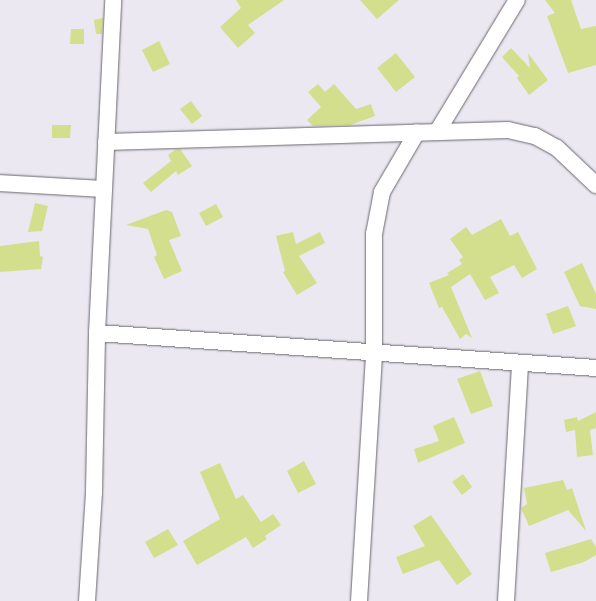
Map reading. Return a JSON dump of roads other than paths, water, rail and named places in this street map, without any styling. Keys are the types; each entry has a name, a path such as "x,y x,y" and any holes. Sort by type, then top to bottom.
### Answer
{"street":[{"path":"87,601 94,492 97,333 113,0"},
{"path":"436,132 517,0"},
{"path":"106,142 508,130 535,136 557,148 596,185"},
{"path":"359,601 374,353 374,234 382,192 417,132"},
{"path":"0,183 104,189"},
{"path":"97,333 596,368"},
{"path":"506,601 520,363"}]}
